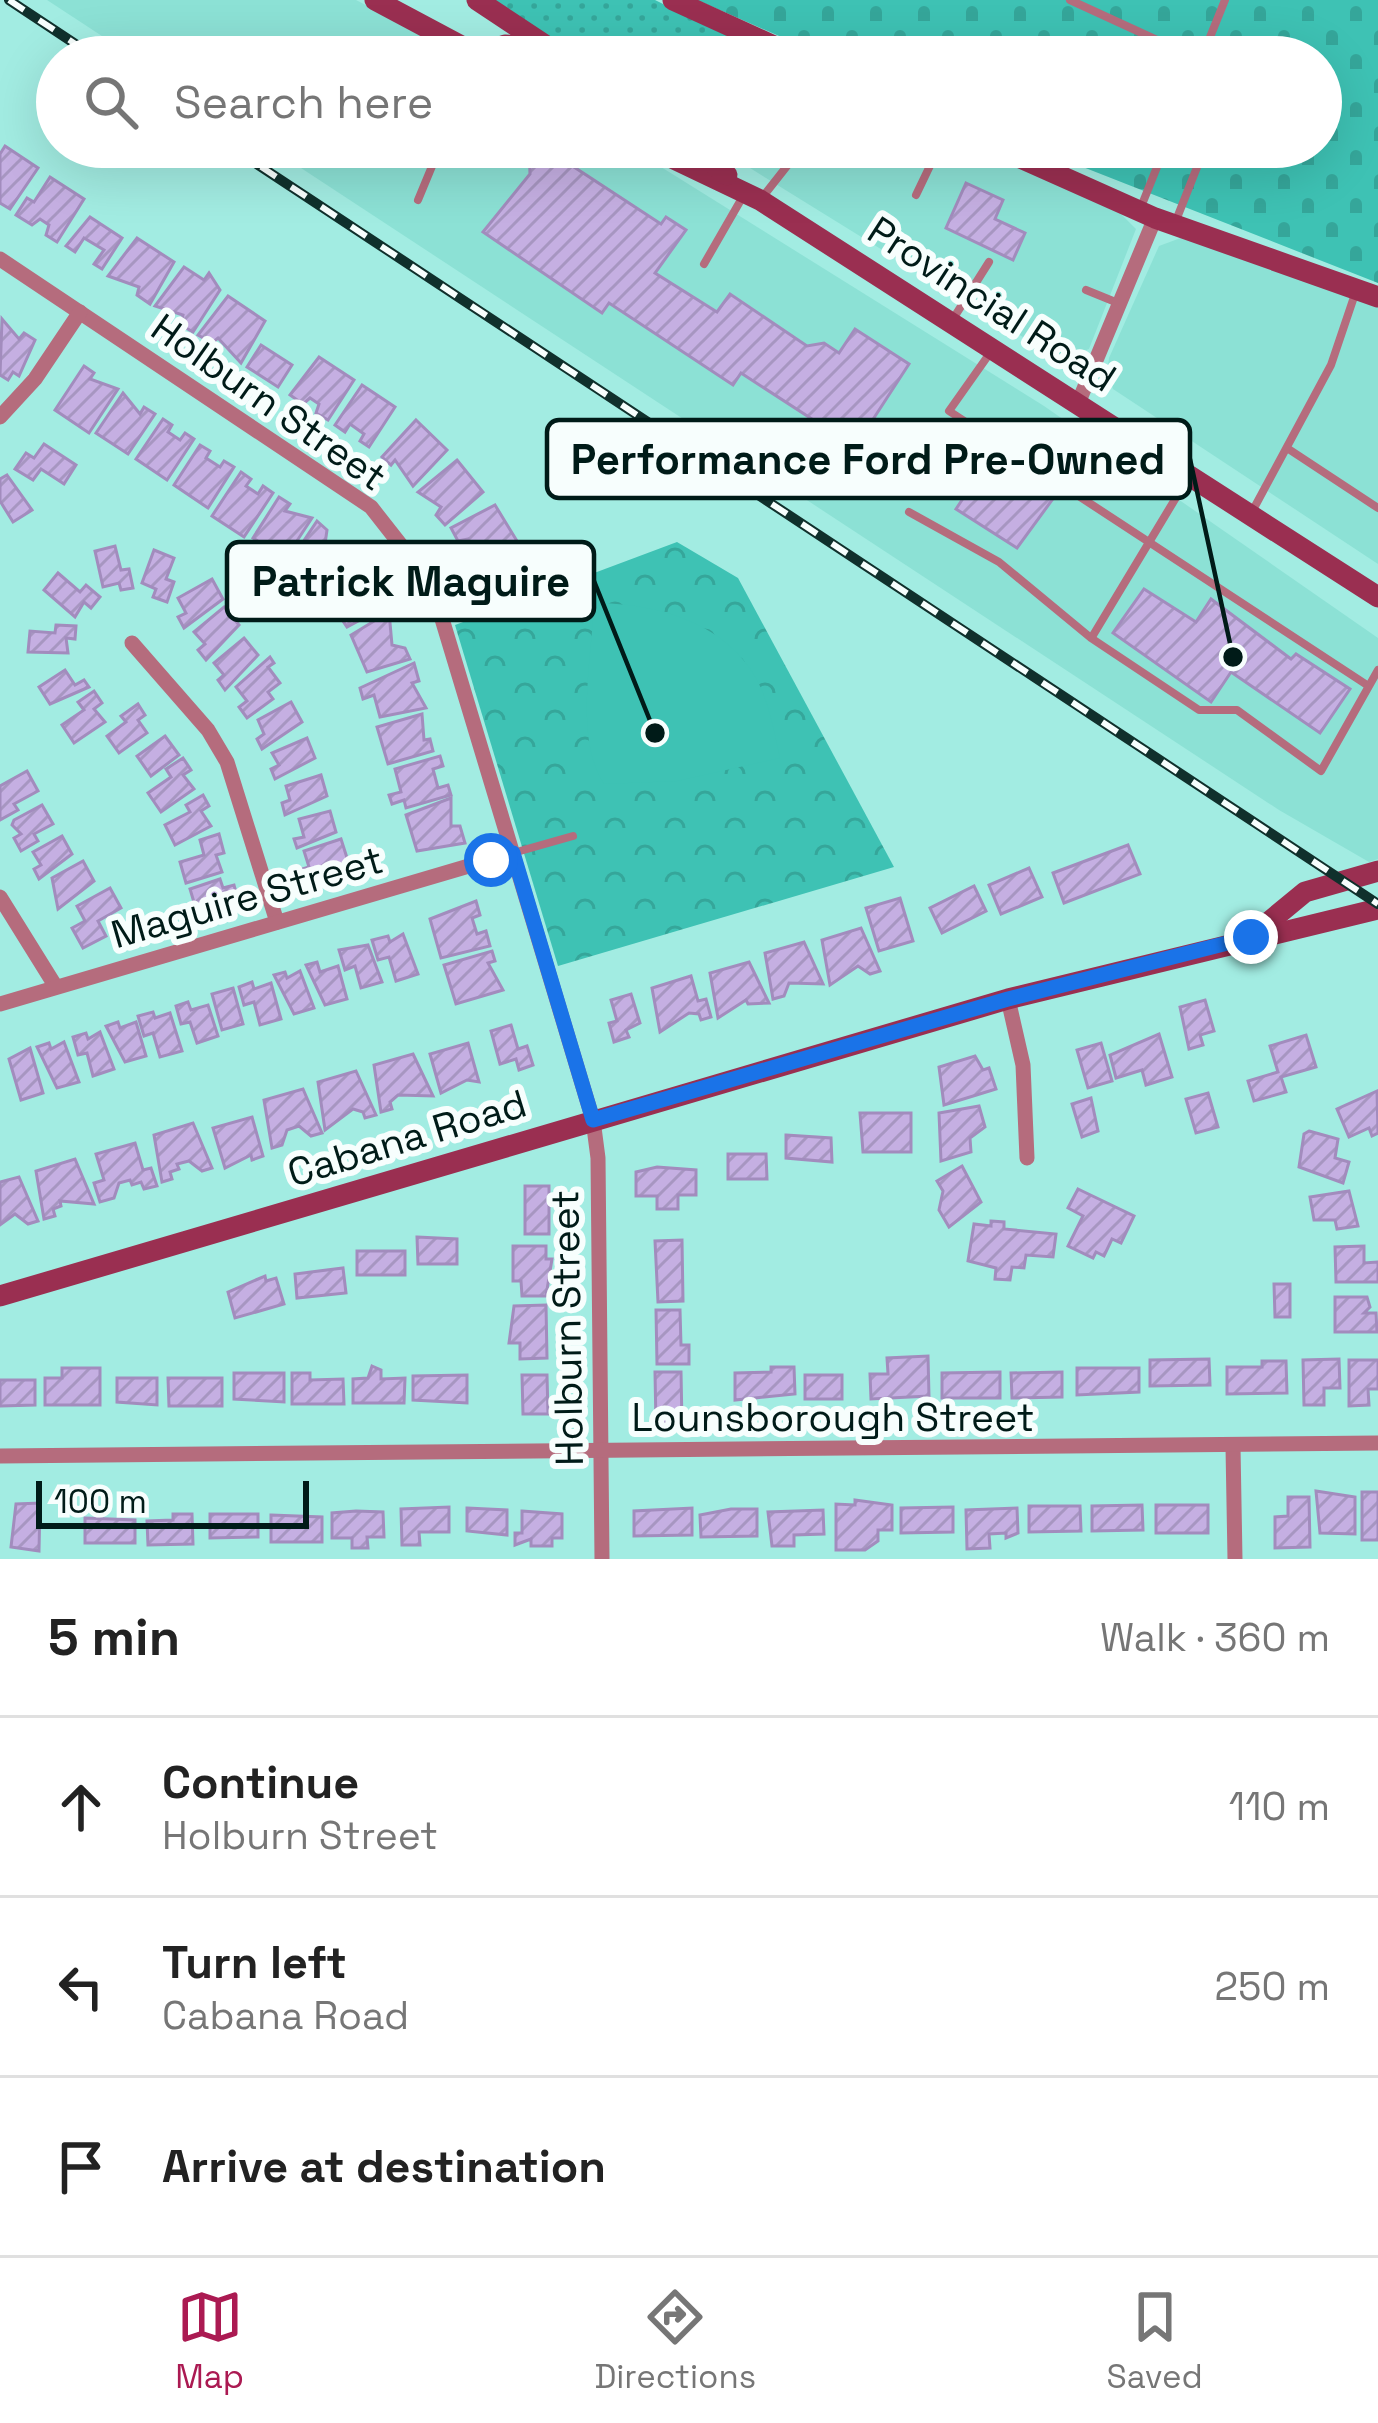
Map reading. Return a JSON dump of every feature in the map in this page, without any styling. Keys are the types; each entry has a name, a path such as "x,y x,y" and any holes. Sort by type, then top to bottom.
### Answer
{"main road":[{"path":"375,0 442,36"},
{"path":"477,0 532,36"},
{"path":"673,0 752,36"},
{"name":"Provincial Road","path":"694,168 753,196 953,320 1378,597"},
{"name":"Provincial Road","path":"719,168 753,196"},
{"path":"1043,168 1156,218 1367,293"},
{"name":"Cabana Road","path":"1251,937 1305,892 1378,872"},
{"name":"Cabana Road","path":"0,1296 1008,999 1378,909"}],"street":[{"path":"1078,401 1156,218"},
{"name":"Holburn Street","path":"0,259 371,507 411,558 439,609 593,1120 598,1158 602,1559"},
{"path":"0,417 35,380 80,312"},
{"path":"132,643 208,730 226,762 277,922"},
{"name":"Maguire Street","path":"0,1004 513,853"},
{"path":"0,896 56,987"},
{"path":"1008,999 1023,1065 1028,1158"},
{"name":"Lounsborough Street","path":"0,1456 1378,1443"},
{"path":"1233,1447 1234,1559"}],"lane":[{"path":"1070,0 1151,36"},
{"path":"1208,36 1225,0"},
{"path":"418,200 431,168"},
{"path":"704,264 753,196 781,168"},
{"path":"916,195 929,168"},
{"path":"1156,218 1163,168"},
{"path":"1156,218 1191,168"},
{"path":"953,320 988,262"},
{"path":"1086,290 1119,304"},
{"path":"1250,514 1289,450 1367,293"},
{"path":"994,347 949,411 1150,541 1206,584 1367,685"},
{"path":"1289,450 1378,508"},
{"path":"1091,638 1190,474"},
{"path":"910,512 999,562 1091,638 1198,710 1237,710 1321,771 1378,670"},
{"path":"513,853 573,836"}],"shaded area":[{"path":"47,0 356,0 425,36 102,36"},
{"path":"301,168 663,168 1044,406 1378,638 1378,859 1369,862 1279,810"},
{"path":"750,168 1024,168 1111,204 1136,229 1089,349 1060,360"},
{"path":"1186,236 1378,305 1378,564 1113,389 1107,373 1109,358 1159,246"}],"green space":[{"path":"489,0 655,0 728,36 545,36"},
{"path":"697,0 1378,0 1378,283 1085,168 1342,168 1342,36 779,36"},
{"path":"677,542 738,578 894,867 558,966 455,625"},
{"path":"594,603 663,612 725,642 761,687 780,758 677,781 604,784 595,765 587,721"}],"building":[{"path":"5,146 38,168 10,209 0,203 0,154"},
{"path":"530,168 575,168 661,224 666,217 686,230 655,273 717,312 730,294 807,346 824,343 839,353 855,329 909,364 855,447 741,373 733,385 609,303 602,313 483,232 530,174"},
{"path":"50,177 84,199 57,242 46,235 49,225 40,219 32,225 16,215 27,198 34,202"},
{"path":"966,183 1003,200 995,219 1025,233 1013,260 946,228"},
{"path":"90,217 122,238 102,269 94,264 104,250 84,238 75,252 66,246"},
{"path":"137,238 174,262 150,304 137,295 139,287 108,276"},
{"path":"184,267 204,280 209,273 220,290 193,332 181,325 183,315 155,306"},
{"path":"228,296 265,321 241,363 218,338 212,343 198,335"},
{"path":"2,319 19,339 24,333 35,340 19,376 13,372 8,380 0,375"},
{"path":"261,345 292,365 278,387 247,367"},
{"path":"319,357 354,380 328,420 316,413 319,404 310,398 303,404 290,395"},
{"path":"84,366 94,373 90,379 118,389 89,433 55,410"},
{"path":"362,385 395,407 369,447 360,441 364,434 350,424 345,432 335,425"},
{"path":"123,393 140,414 144,407 155,414 128,454 96,433"},
{"path":"163,419 172,425 168,432 180,440 185,433 194,439 167,480 136,459"},
{"path":"416,420 447,450 413,486 395,460 391,465 382,457"},
{"path":"44,444 76,465 64,484 41,469 33,480 15,469 26,453 34,458"},
{"path":"200,445 210,451 206,458 220,467 224,461 234,467 208,508 174,485"},
{"path":"992,455 1055,496 1017,548 956,509"},
{"path":"457,460 483,492 445,525 436,515 441,507 418,492"},
{"path":"241,472 251,479 246,486 258,494 263,486 273,493 244,537 212,516"},
{"path":"7,475 32,510 13,522 0,501 0,479"},
{"path":"279,497 290,504 285,511 312,518 285,559 253,538"},
{"path":"495,505 517,541 475,567 468,539 458,541 451,528"},
{"path":"317,521 327,530 325,544 355,556 321,588 291,560"},
{"path":"115,546 121,570 129,569 133,588 121,590 119,583 103,587 95,551"},
{"path":"154,550 174,558 166,579 174,582 167,602 153,597 156,589 142,583"},
{"path":"359,561 367,594 382,596 388,605 347,627 324,593"},
{"path":"58,573 80,592 86,585 100,597 91,608 84,602 75,617 44,590"},
{"path":"212,579 223,599 184,628 178,617 186,613 178,598"},
{"path":"1144,589 1196,622 1211,599 1291,659 1296,654 1350,689 1320,733 1231,672 1211,702 1113,633"},
{"path":"224,607 239,625 206,660 198,650 205,644 194,632"},
{"path":"389,612 392,645 405,648 410,659 367,672 351,635"},
{"path":"56,625 76,626 75,639 66,638 68,653 28,652 30,631 55,633"},
{"path":"244,638 258,655 225,690 218,680 224,675 214,663"},
{"path":"270,657 274,663 268,667 280,683 268,692 273,699 247,718 239,707 247,701 236,687"},
{"path":"414,663 419,681 412,683 426,708 380,717 374,695 363,699 360,688"},
{"path":"65,670 75,685 84,680 89,687 50,704 39,687"},
{"path":"94,691 102,703 94,709 105,722 74,743 62,725 84,710 78,702"},
{"path":"291,702 302,722 262,749 257,739 264,734 258,720"},
{"path":"138,704 145,715 138,720 147,733 119,753 107,736 126,722 121,716"},
{"path":"422,714 424,740 430,739 433,751 388,764 377,727"},
{"path":"165,736 179,755 151,776 137,756"},
{"path":"307,738 315,758 275,779 271,769 279,765 272,753"},
{"path":"440,756 443,766 433,769 438,788 448,785 451,795 406,808 404,800 392,804 389,795 401,792 395,769"},
{"path":"183,758 191,770 183,775 194,789 161,812 148,793 171,777 166,769"},
{"path":"27,771 38,791 14,804 18,810 0,820 0,786"},
{"path":"321,775 327,796 285,815 282,803 290,800 286,786"},
{"path":"203,795 209,806 201,811 211,826 175,845 165,825 190,812 186,805"},
{"path":"451,798 451,826 460,826 465,843 417,851 406,815"},
{"path":"42,805 53,824 34,834 38,841 21,851 14,838 21,834 12,825 14,820"},
{"path":"330,811 336,832 297,848 294,839 304,837 299,819"},
{"path":"219,834 224,853 216,855 222,872 186,883 180,862 204,855 200,840"},
{"path":"62,836 72,854 39,879 34,869 41,865 33,852"},
{"path":"341,839 348,861 303,883 299,870 309,867 304,851"},
{"path":"1128,845 1140,874 1064,903 1053,873"},
{"path":"83,861 94,881 58,909 52,878"},
{"path":"1029,868 1042,897 1001,914 989,885"},
{"path":"220,879 223,888 234,885 239,903 196,909 190,889"},
{"path":"974,886 986,911 942,933 930,908"},
{"path":"110,888 121,908 98,921 106,936 83,948 72,928 85,921 77,906"},
{"path":"900,898 913,941 879,951 866,908"},
{"path":"476,901 480,915 472,918 477,934 486,931 490,946 441,958 430,919"},
{"path":"861,928 880,971 870,974 858,966 830,985 822,940"},
{"path":"403,934 418,974 396,981 389,957 378,960 372,940 388,936 390,942"},
{"path":"804,942 823,984 789,983 784,996 773,999 765,953"},
{"path":"368,945 382,982 361,988 355,966 345,970 339,950"},
{"path":"492,951 495,961 488,963 503,990 456,1004 444,965"},
{"path":"317,962 320,972 338,966 347,999 325,1005 306,965"},
{"path":"749,962 769,1003 748,1004 746,1000 718,1018 710,973"},
{"path":"300,971 314,1008 294,1014 274,975 285,972 287,978"},
{"path":"691,976 698,1001 706,999 711,1017 701,1020 699,1014 689,1013 660,1032 652,988"},
{"path":"252,982 254,989 271,983 281,1019 260,1025 254,1002 244,1005 239,987"},
{"path":"233,988 243,1024 222,1030 212,994"},
{"path":"631,994 640,1023 626,1030 629,1037 614,1042 609,1023 617,1021 611,1000"},
{"path":"1205,1000 1214,1031 1200,1035 1203,1045 1189,1049 1180,1007"},
{"path":"188,1002 191,1010 208,1005 218,1036 197,1043 190,1022 181,1024 176,1006"},
{"path":"153,1012 155,1018 170,1013 182,1051 160,1057 153,1033 144,1036 138,1016"},
{"path":"118,1022 120,1028 136,1022 146,1056 125,1062 106,1026"},
{"path":"511,1025 518,1049 527,1046 533,1065 519,1070 516,1059 500,1064 491,1031"},
{"path":"100,1032 114,1069 93,1076 87,1053 78,1055 73,1037 86,1033 88,1039"},
{"path":"1159,1034 1172,1077 1146,1085 1142,1070 1116,1078 1110,1055"},
{"path":"1306,1035 1316,1067 1281,1077 1286,1092 1254,1101 1248,1081 1278,1072 1270,1046"},
{"path":"64,1042 79,1082 57,1088 37,1047 49,1043 51,1049"},
{"path":"468,1043 479,1082 467,1080 441,1093 430,1054"},
{"path":"1101,1043 1112,1081 1088,1088 1077,1050"},
{"path":"30,1048 43,1093 21,1100 9,1059"},
{"path":"413,1054 433,1096 398,1095 390,1102 392,1109 381,1112 374,1065"},
{"path":"975,1056 983,1070 989,1068 996,1089 944,1105 939,1067"},
{"path":"356,1071 376,1115 365,1118 353,1109 325,1130 318,1082"},
{"path":"303,1089 322,1133 311,1136 299,1126 287,1130 282,1145 272,1148 264,1100"},
{"path":"1377,1091 1378,1133 1372,1136 1369,1128 1349,1137 1337,1109"},
{"path":"1208,1093 1218,1127 1196,1133 1186,1099"},
{"path":"1091,1098 1098,1131 1082,1137 1072,1104"},
{"path":"979,1106 985,1127 970,1138 971,1152 941,1161 939,1113"},
{"path":"860,1113 911,1113 911,1152 863,1152"},
{"path":"252,1117 263,1156 252,1160 251,1155 225,1168 213,1128"},
{"path":"193,1123 212,1168 202,1171 189,1161 177,1164 179,1169 170,1172 172,1179 162,1182 154,1135"},
{"path":"1309,1131 1338,1139 1335,1158 1349,1162 1343,1183 1299,1167 1304,1134"},
{"path":"786,1135 831,1138 832,1162 786,1158"},
{"path":"135,1143 143,1170 151,1168 157,1186 144,1189 141,1182 119,1183 114,1198 100,1202 94,1183 104,1180 96,1154"},
{"path":"728,1154 766,1154 767,1179 728,1179"},
{"path":"75,1159 94,1204 60,1201 61,1206 53,1209 55,1216 44,1219 36,1171"},
{"path":"962,1166 981,1202 949,1227 939,1210 943,1191 937,1181"},
{"path":"657,1167 696,1170 696,1195 678,1195 678,1209 657,1209 657,1196 636,1196 636,1172"},
{"path":"19,1177 38,1221 28,1224 15,1214 0,1225 0,1182"},
{"path":"525,1186 549,1186 549,1234 525,1234"},
{"path":"1078,1189 1134,1216 1121,1243 1112,1239 1104,1256 1096,1252 1093,1258 1068,1246 1083,1216 1068,1208"},
{"path":"1349,1191 1358,1226 1337,1229 1335,1220 1314,1220 1310,1197"},
{"path":"991,1221 1004,1222 1004,1229 1056,1234 1053,1257 1026,1255 1024,1268 1012,1267 1010,1280 995,1279 996,1268 968,1261 974,1224 991,1226"},
{"path":"417,1237 457,1239 457,1264 418,1264"},
{"path":"682,1240 683,1301 658,1302 655,1241"},
{"path":"513,1246 546,1246 546,1259 552,1259 546,1296 522,1296 521,1281 513,1281"},
{"path":"1364,1246 1364,1263 1378,1262 1378,1282 1336,1282 1335,1247"},
{"path":"357,1251 405,1251 405,1275 357,1275"},
{"path":"343,1268 346,1293 297,1298 295,1274"},
{"path":"265,1276 266,1281 276,1278 284,1304 235,1318 228,1292"},
{"path":"1274,1284 1290,1284 1290,1317 1275,1317"},
{"path":"1335,1297 1367,1297 1370,1307 1364,1313 1376,1313 1377,1332 1335,1332"},
{"path":"546,1305 547,1358 520,1359 520,1343 509,1343 514,1306"},
{"path":"656,1310 680,1310 681,1345 689,1345 689,1364 657,1364"},
{"path":"928,1356 929,1396 871,1399 870,1374 888,1374 887,1358"},
{"path":"1209,1359 1210,1385 1150,1386 1150,1360"},
{"path":"1339,1359 1340,1388 1324,1388 1324,1405 1304,1405 1303,1360"},
{"path":"1349,1360 1378,1360 1378,1389 1368,1389 1369,1405 1349,1406"},
{"path":"1262,1361 1286,1361 1287,1393 1227,1394 1227,1367 1262,1367"},
{"path":"372,1366 381,1370 381,1379 405,1378 404,1403 353,1403 353,1379 368,1378"},
{"path":"771,1367 794,1367 795,1394 735,1400 735,1373 771,1372"},
{"path":"62,1368 100,1368 100,1405 45,1405 45,1378 62,1378"},
{"path":"1077,1368 1139,1368 1139,1392 1077,1395"},
{"path":"655,1372 681,1372 682,1424 656,1425"},
{"path":"1000,1372 1000,1398 942,1398 942,1373"},
{"path":"1062,1372 1062,1397 1012,1398 1011,1373"},
{"path":"234,1373 284,1373 284,1402 234,1399"},
{"path":"292,1373 310,1373 310,1380 343,1379 344,1404 292,1404"},
{"path":"467,1375 467,1403 413,1400 413,1376"},
{"path":"522,1375 547,1375 548,1414 523,1414"},
{"path":"805,1375 842,1375 842,1399 805,1399"},
{"path":"117,1378 157,1378 157,1405 117,1402"},
{"path":"168,1378 222,1378 222,1406 169,1406"},
{"path":"0,1380 35,1380 35,1405 0,1406"},
{"path":"1316,1491 1355,1497 1355,1534 1320,1533"},
{"path":"1362,1492 1378,1492 1378,1540 1362,1540"},
{"path":"1288,1497 1309,1497 1310,1547 1275,1548 1275,1517 1288,1516"},
{"path":"855,1500 892,1505 892,1530 878,1530 878,1541 865,1550 836,1550 836,1504 855,1505"},
{"path":"40,1503 39,1551 11,1547 16,1504"},
{"path":"1142,1505 1143,1530 1092,1531 1092,1506"},
{"path":"1156,1505 1208,1505 1208,1533 1156,1533"},
{"path":"1029,1506 1080,1506 1081,1531 1029,1532"},
{"path":"449,1507 449,1532 419,1532 420,1545 402,1545 401,1509"},
{"path":"953,1507 953,1532 901,1533 901,1508"},
{"path":"467,1508 507,1510 507,1535 467,1531"},
{"path":"692,1508 692,1535 634,1536 634,1511"},
{"path":"1017,1508 1018,1533 1006,1538 1006,1533 989,1534 990,1548 967,1549 966,1510"},
{"path":"757,1509 757,1536 701,1537 700,1515"},
{"path":"823,1510 824,1534 794,1535 794,1546 772,1546 768,1512"},
{"path":"522,1511 562,1514 562,1538 552,1538 552,1546 531,1546 531,1539 515,1545 515,1533 522,1533"},
{"path":"383,1512 384,1537 367,1537 368,1548 352,1548 352,1538 332,1538 332,1513"},
{"path":"173,1514 192,1514 193,1544 148,1545 147,1521 173,1520"},
{"path":"210,1514 258,1514 258,1537 210,1538"},
{"path":"271,1515 322,1517 322,1542 271,1542"},
{"path":"85,1518 135,1520 135,1543 85,1543"}],"railway":[{"path":"9,0 63,36"},
{"path":"263,168 1378,904"}],"place":[{"name":"Performance Ford Pre-Owned","path":"1233,657"},
{"name":"Patrick Maguire","path":"655,733"}],"route":[{"path":"491,860 513,853 593,1120 1008,999 1251,937"}]}
